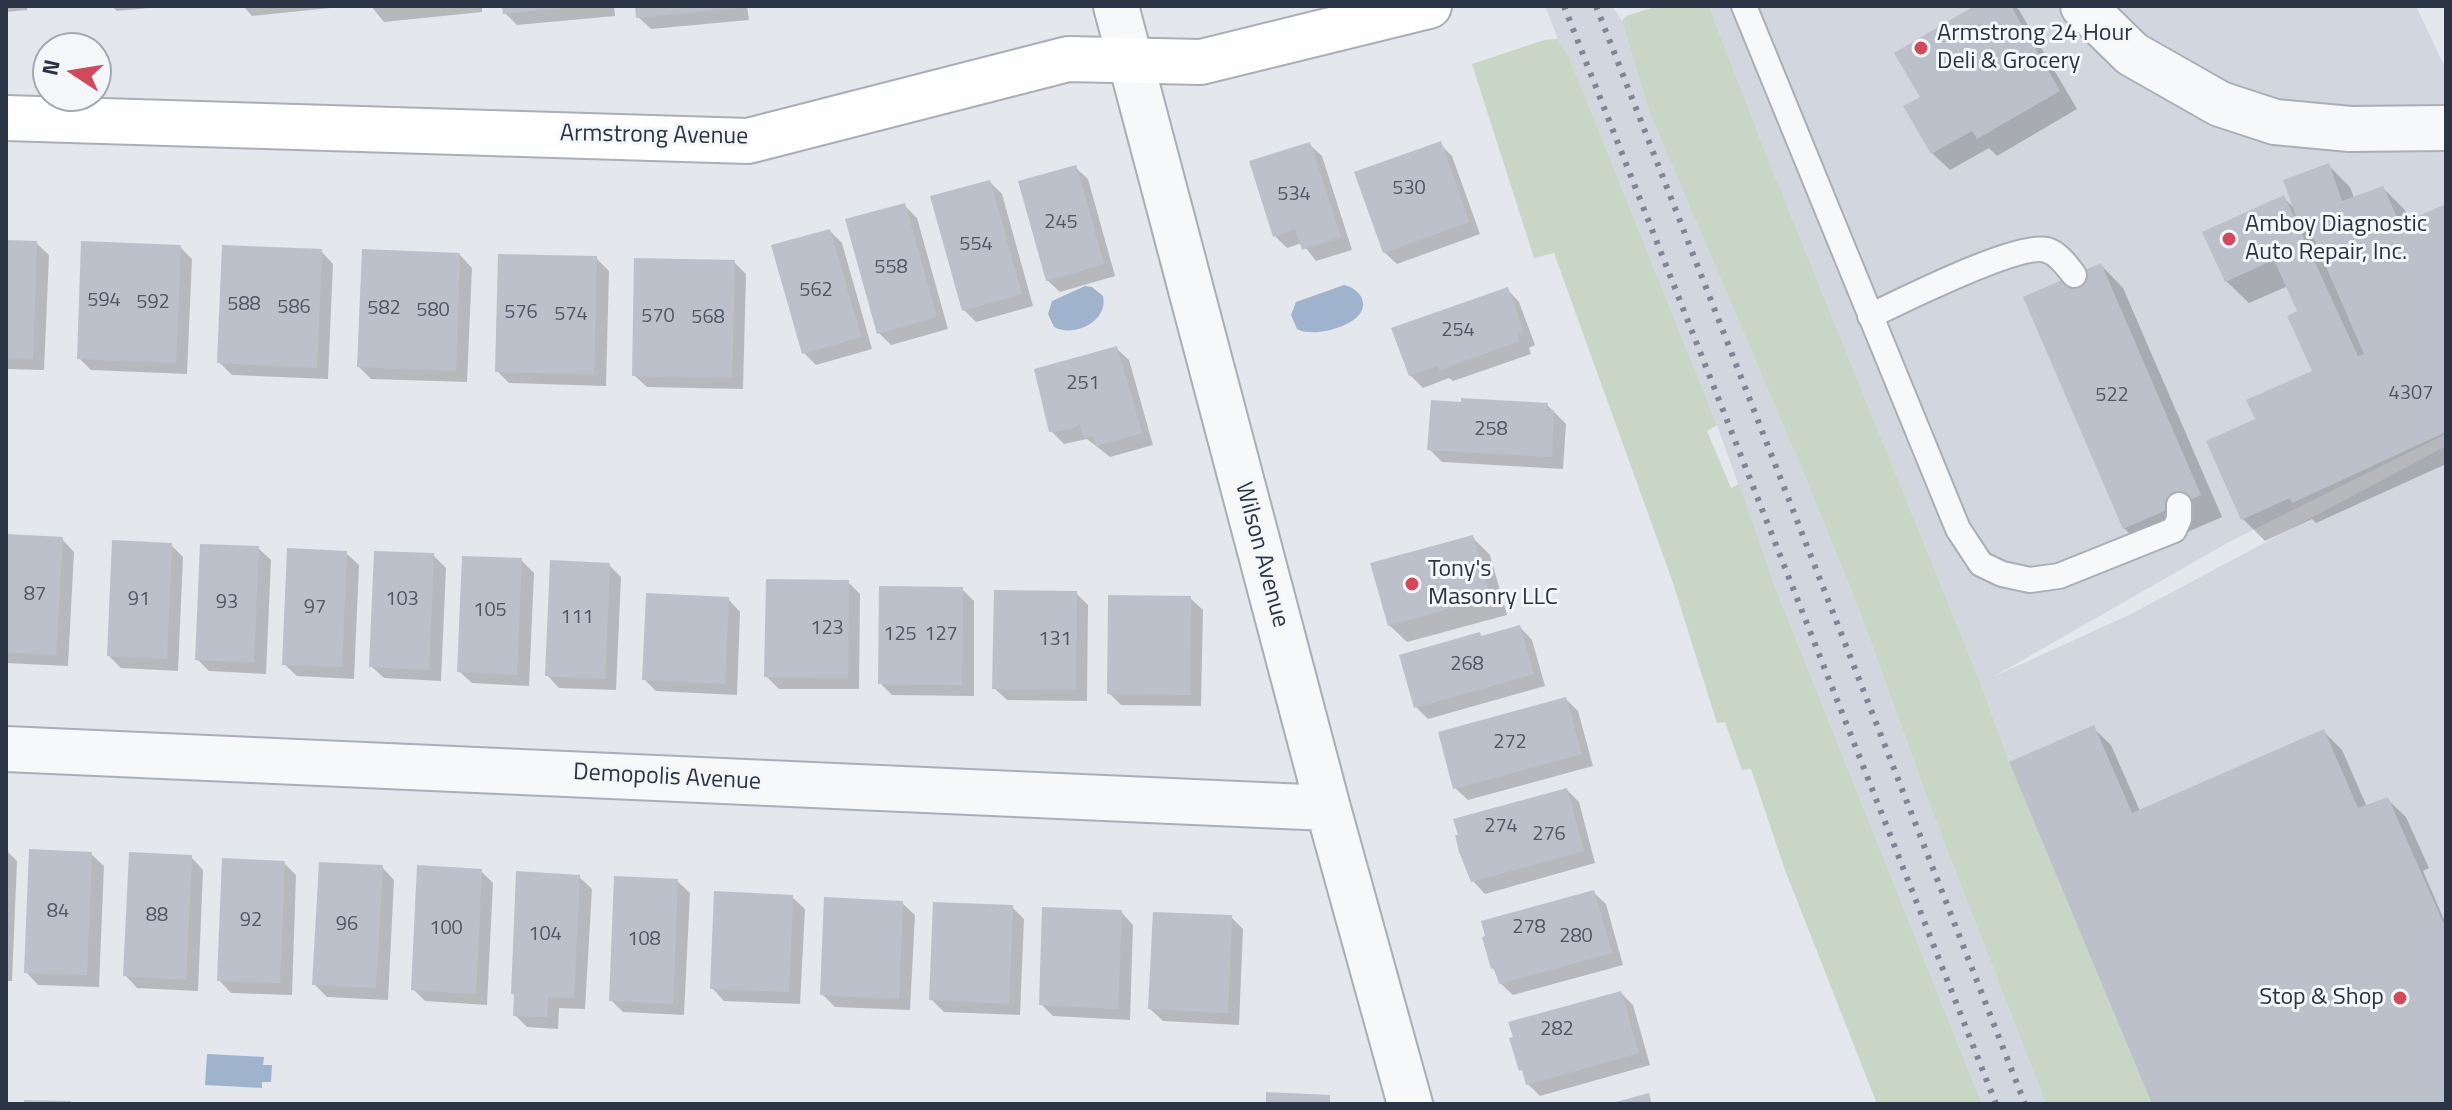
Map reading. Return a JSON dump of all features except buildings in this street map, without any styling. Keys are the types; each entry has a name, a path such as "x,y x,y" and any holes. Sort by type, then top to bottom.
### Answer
{"street":[{"name":"Wilson Avenue","path":"1116,6 1328,808 1410,1104"},
{"name":"Armstrong Avenue","path":"6,118 748,141 1068,59 1201,62 1429,6"},
{"path":"2083,6 2132,54 2220,104 2275,122 2350,129 2446,128"},
{"name":"Demopolis Avenue","path":"6,749 1328,808"}],"lane":[{"path":"1744,6 1958,529 1981,564 2002,574 2030,580 2059,576 2174,530 2179,519 2179,505"},
{"path":"1870,316 2001,258 2029,250 2047,250 2063,260 2074,275"}],"shaded area":[{"path":"1545,6 1612,6 1622,21 1649,111 1859,609 1932,811 2046,1104 1982,1104 1775,587 1717,425 1569,57"},
{"path":"1709,6 2416,6 2446,70 2446,434 2229,542 1993,677 2131,614 2446,446 2446,1104 2152,1104 2009,762 1981,684"}],"green space":[{"path":"1658,6 1709,6 1981,684 2009,762 2152,1104 2046,1104 1932,811 1859,609 1649,111 1622,21 1626,16"},
{"path":"1558,39 1569,57 1717,425 1707,431 1731,488 1739,484 1775,587 1982,1104 1877,1104 1785,870 1751,769 1742,770 1725,722 1717,723 1672,580 1554,253 1534,258 1472,64 1544,40"}],"water":[{"path":"1344,285 1354,289 1361,297 1363,307 1357,317 1328,330 1311,332 1297,329 1291,315 1296,302"},
{"path":"1085,286 1092,287 1103,296 1101,313 1080,329 1054,327 1048,314 1052,301"},
{"path":"207,1054 264,1057 263,1065 272,1065 271,1082 262,1082 262,1088 205,1085"}],"railway":[{"path":"1564,6 1996,1104"},
{"path":"1596,6 2025,1104"}],"place":[{"name":"Armstrong 24 Hour Deli & Grocery","path":"1921,48"},
{"name":"Amboy Diagnostic Auto Repair, Inc.","path":"2229,239"},
{"name":"Tony's Masonry LLC","path":"1412,584"},
{"name":"Stop & Shop","path":"2400,998"}]}
